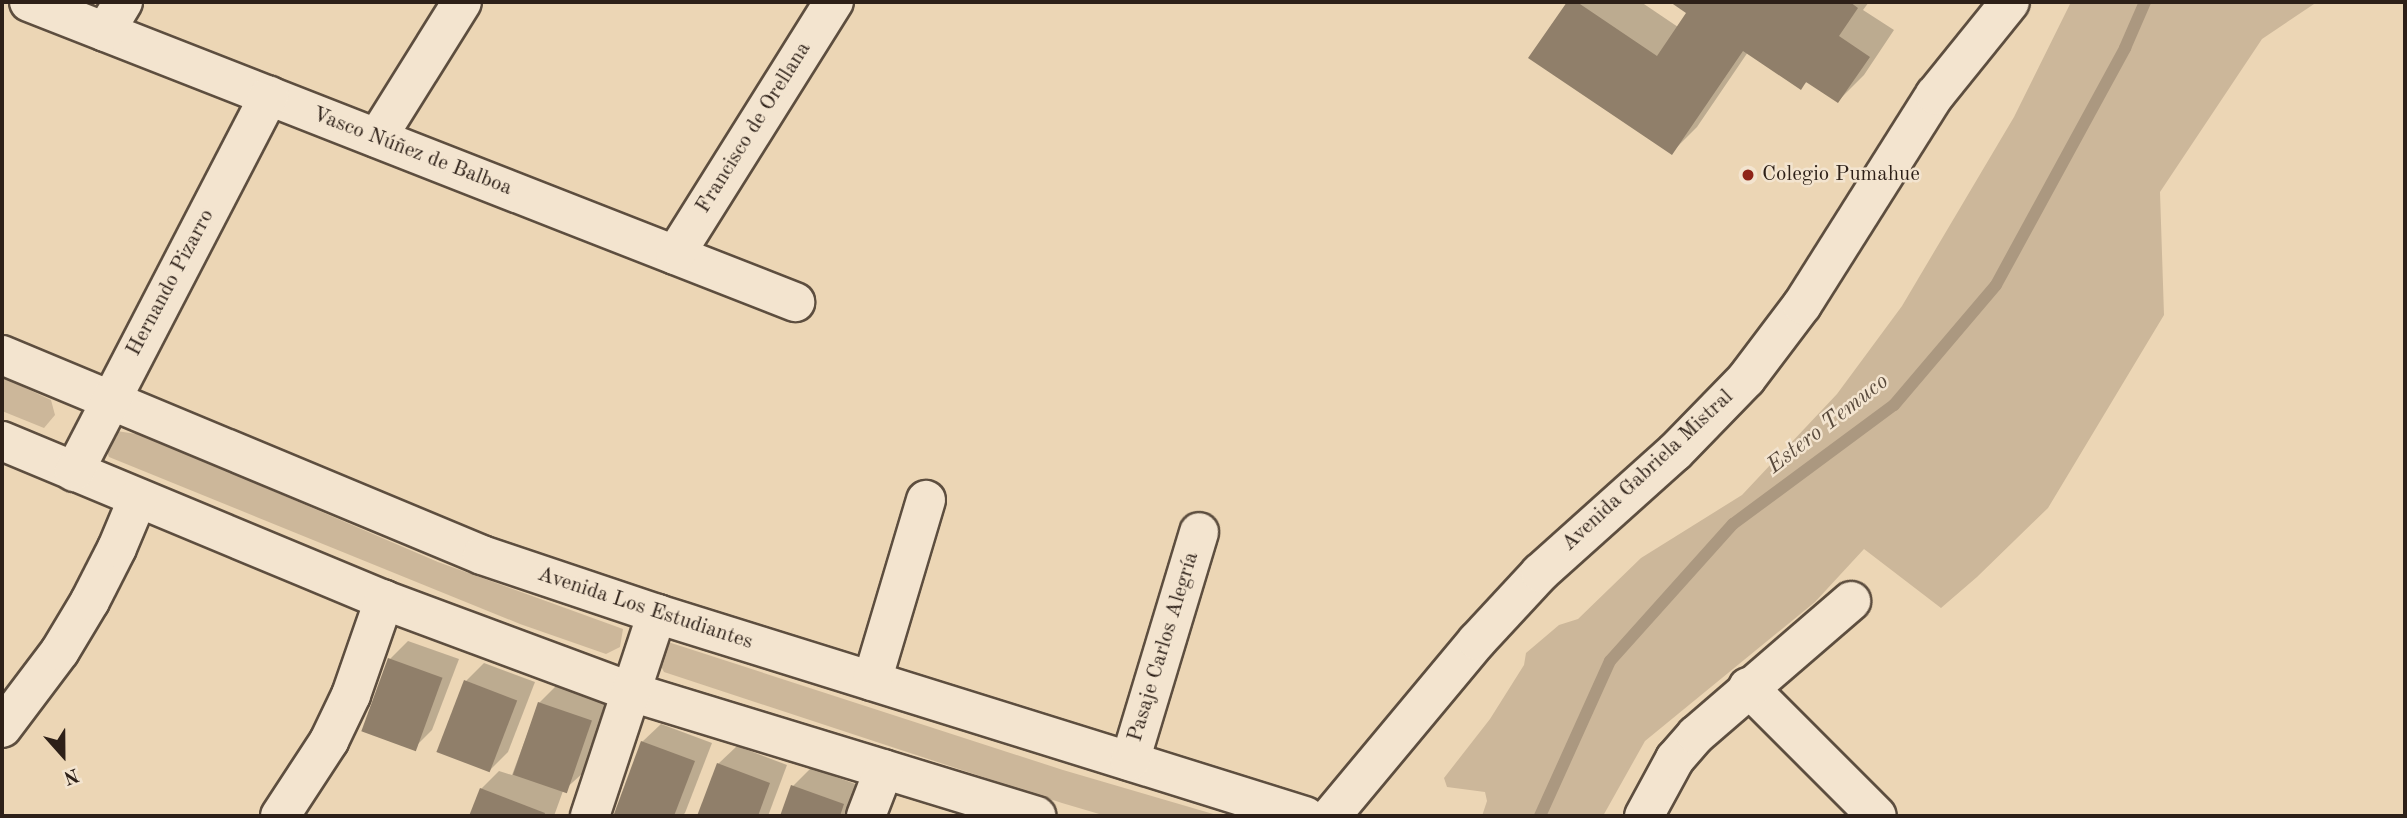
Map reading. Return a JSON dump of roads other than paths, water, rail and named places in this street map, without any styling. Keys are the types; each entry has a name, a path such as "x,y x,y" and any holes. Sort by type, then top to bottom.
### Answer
{"street":[{"name":"Vasco Núñez de Balboa","path":"29,2 114,17 269,96 796,302"},
{"path":"377,138 462,2"},
{"name":"Francisco de Orellana","path":"675,255 834,2"},
{"name":"Avenida Gabriela Mistral","path":"1331,816 1478,641 1540,573 1675,452 1746,379 1802,305 1935,95 2010,2"},
{"name":"Hernando Pizarro","path":"74,472 269,96"},
{"name":"Avenida Los Estudiantes","path":"2,355 111,398 482,555 657,614 1305,816"},
{"path":"2,441 384,600 631,692 1036,816"},
{"path":"2,728 60,651 84,611 117,548 138,498"},
{"path":"872,681 926,500"},
{"name":"Pasaje Carlos Alegría","path":"1130,761 1199,532"},
{"path":"280,816 329,741 351,695 384,600"},
{"path":"1644,816 1675,759 1748,687 1850,601"},
{"path":"590,816 657,614"},
{"path":"1748,687 1877,816"},
{"path":"866,816 884,769"}],"waterway":[{"name":"Estero Temuco","path":"1540,816 1610,661 1733,524 1894,405 1996,285 2125,48 2145,2"}],"place":[{"name":"Colegio Pumahue","path":"1748,175"}]}
